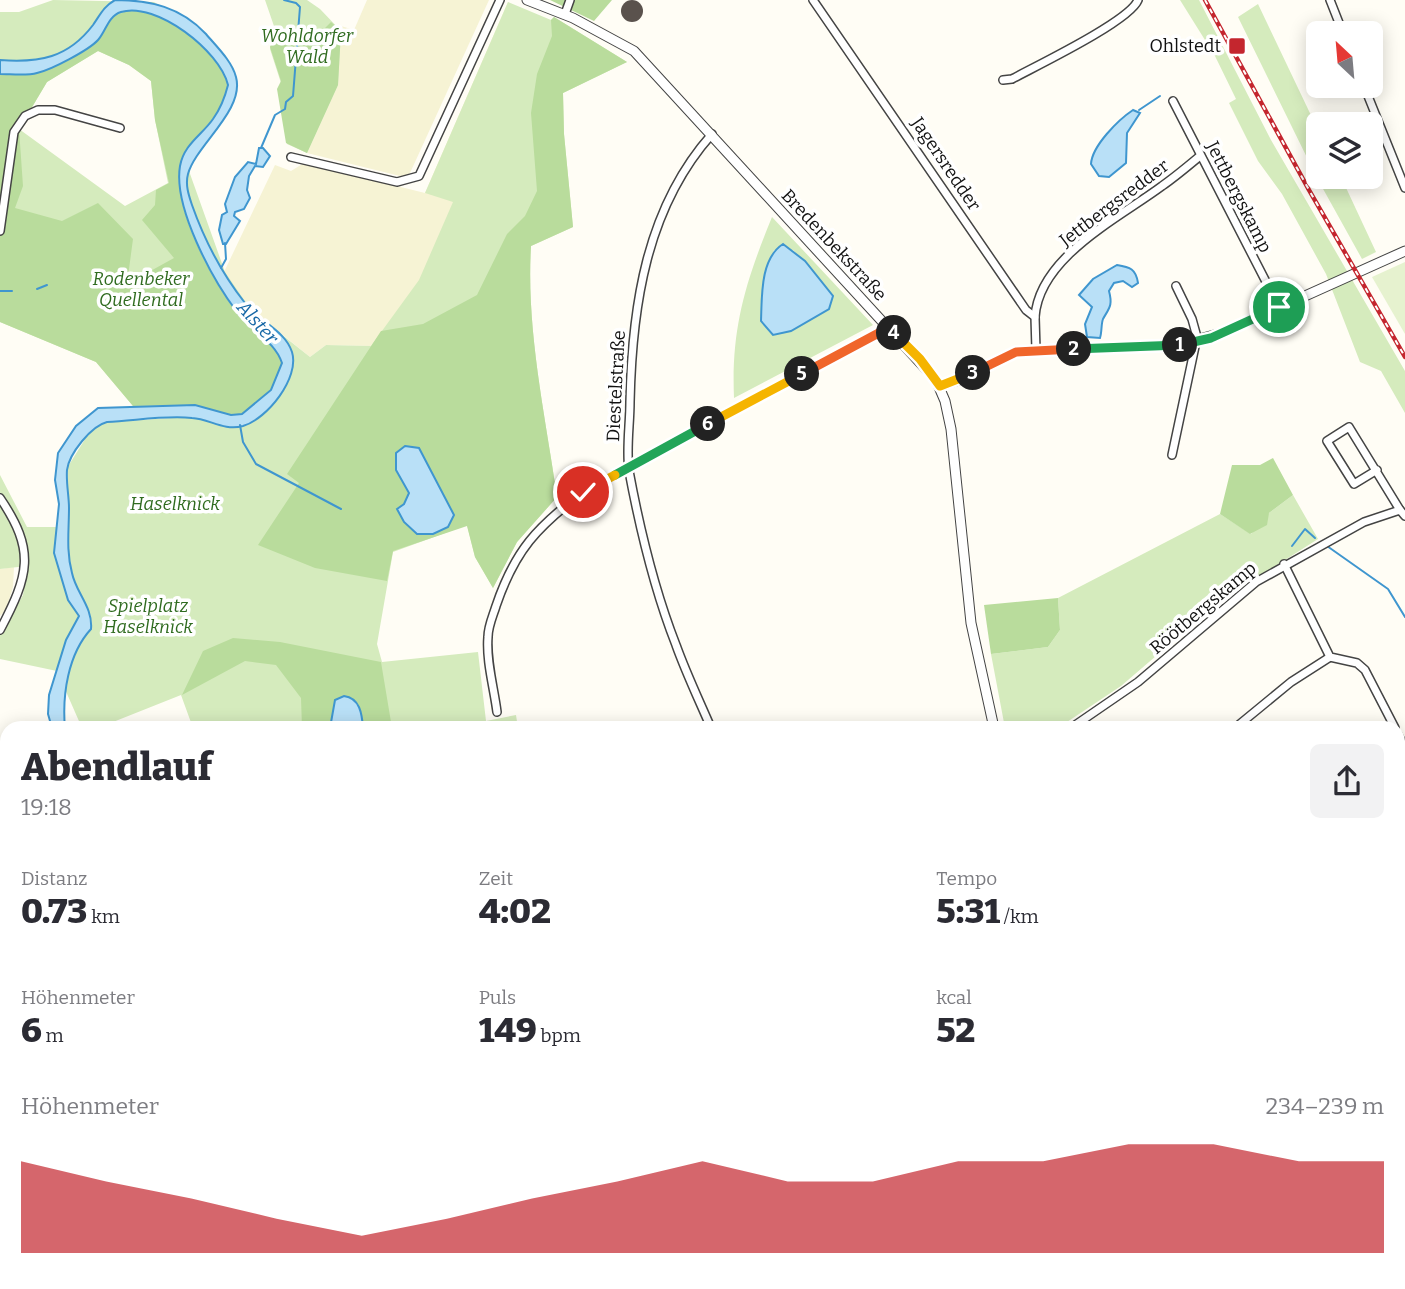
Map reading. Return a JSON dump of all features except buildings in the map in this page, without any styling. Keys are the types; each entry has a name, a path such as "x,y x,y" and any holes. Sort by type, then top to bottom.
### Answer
{"street":[{"path":"292,157 397,182 419,176 500,0"},
{"name":"Bredenbekstraße","path":"527,0 565,15 634,51 888,328 920,359 940,386 951,429 971,623 992,721"},
{"path":"565,15 570,0"},
{"name":"Jagersredder","path":"813,0 1026,310 1035,317"},
{"path":"1003,80 1013,79 1071,48 1132,10 1138,0"},
{"path":"1330,0 1338,21"},
{"path":"1369,98 1405,188"},
{"name":"Jettbergskamp","path":"1173,101 1279,307"},
{"path":"0,231 14,132 25,116 38,110 55,110 120,128"},
{"name":"Diestelstraße","path":"707,721 654,583 629,467 630,372 637,309 649,249 666,199 684,169 712,134"},
{"name":"Jettbergsredder","path":"1035,317 1036,304 1071,251 1163,186 1200,156"},
{"path":"940,386 962,379 1012,353 1196,342 1405,251"},
{"path":"1171,455 1196,342 1192,319 1176,286"},
{"path":"1035,317 1036,350"},
{"path":"498,712 489,659 489,627 501,593 524,545 548,519 574,499 629,467 888,328"},
{"path":"1377,470 1354,484 1327,440 1349,427 1377,470 1402,512"},
{"path":"0,498 18,524 26,551 19,592 0,630"},
{"name":"Röötbergskamp","path":"1081,721 1139,682 1256,582 1284,564 1364,522 1402,512"},
{"path":"1284,564 1331,657"},
{"path":"1244,721 1291,682 1331,657 1357,663 1365,670 1391,721"}],"shaded area":[{"path":"367,0 489,0 410,173 404,177 307,153 338,85 341,26 354,30"},
{"path":"508,2 537,191 371,346 326,345 310,357 246,305 224,272 275,165 291,171 304,163 425,193"},
{"path":"14,567 13,587 6,610 0,616 0,569"}],"green space":[{"name":"Rodenbeker Quellental","path":"53,0 154,2 201,29 234,71 189,171 225,272 251,310 310,357 326,345 371,346 419,280 453,202 425,193 508,2 551,20 554,17 627,62 563,93 573,227 531,246 534,340 557,497 517,542 493,588 475,557 467,525 393,552 377,644 382,662 478,652 486,721 190,721 181,695 116,721 79,721 57,671 0,659 0,635 23,595 27,566 0,569 0,475 27,527 67,527 67,468 92,428 107,422 172,418 133,406 96,362 0,322 0,12 19,12","holes":["98,51 129,65 151,81 155,120 168,183 125,206 19,129 47,82"]},
{"name":"Wohldorfer Wald","path":"265,0 307,0 320,9 341,31 338,85 307,153 287,144 278,88 281,83 270,49 275,29"},
{"path":"550,0 612,0 594,21"},
{"path":"1180,0 1199,0 1271,140 1405,371 1405,413 1381,371 1360,362 1326,274 1282,194 1258,161 1229,103 1236,99 1215,56"},
{"path":"1258,4 1309,112 1306,112 1306,156 1238,17"},
{"path":"127,11 140,11 156,14 169,21 206,51 226,77 227,91 222,105 185,154 180,169 179,186 193,235 217,283 236,312 274,348 282,363 271,390 242,414 231,415 195,405 133,406 96,362 0,322 0,74 39,73 69,58 94,43 114,16","holes":["98,51 129,65 151,81 155,120 169,183 156,190 155,205 142,220 174,258 127,284 133,239 98,203 62,221 15,208 23,186 19,129 47,82"]},
{"path":"554,17 627,62 563,93 573,227 531,246 534,340 557,497 517,542 493,588 475,557 467,526 393,551 387,581 315,568 258,545 299,483 287,474 381,331 423,324 477,295 507,234 525,216 537,191 531,113 537,74 552,36 551,20","holes":["419,448 454,515 448,527 433,534 397,509 404,504 409,492 396,470"]},
{"name":"Wohldorfer Wald","path":"331,22 341,31 338,85 307,153 286,143 277,89 281,81 270,47 276,28 292,39 317,36"},
{"path":"1323,189 1347,189 1376,252 1362,259"},
{"path":"772,217 873,325 734,398 738,326 748,284","holes":["774,250 793,250 833,296 829,309 763,285"]},
{"path":"1405,262 1405,334 1372,277"},
{"path":"1273,458 1293,495 1269,513 1267,525 1250,534 1220,514 1232,465 1260,465"},
{"path":"1293,495 1318,539 1219,602 1121,686 1068,721 1004,721 991,654 1048,647 1060,630 1058,598 1220,514 1251,534 1269,513"},
{"path":"1058,598 1060,630 1048,647 991,654 984,605"},
{"path":"233,638 280,642 381,662 391,721 362,721 362,715 335,700 331,721 302,721 301,698 276,665 245,661 182,695 203,651"},
{"name":"Rodenbeker Quellental","path":"516,715 517,721 486,721"}],"water":[{"name":"Alster","path":"115,0 153,4 175,11 206,34 231,65 237,89 233,102 227,115 193,163 187,178 188,190 202,231 222,269 250,309 289,344 293,362 291,374 280,396 262,415 243,426 229,427 181,417 107,422 94,429 76,449 67,470 69,557 74,580 87,607 91,629 77,650 68,676 65,721 50,721 49,695 66,640 79,616 68,600 54,553 59,504 55,480 58,453 76,426 98,408 195,405 231,415 242,414 271,390 282,363 274,348 242,318 227,298 196,242 182,201 179,183 182,158 216,115 228,85 223,72 200,44 168,21 151,14 121,12 110,20 98,40 69,59 33,74 0,74 0,60 40,59 73,45"},
{"path":"1133,110 1140,113 1127,133 1126,163 1109,177 1099,176 1091,164 1096,149 1113,127"},
{"path":"259,148 263,148 270,156 263,167 255,166 249,176 247,190 250,198 244,209 235,212 234,216 240,221 226,244 223,244 219,230 222,215 227,212 225,204 235,177 248,162 256,164"},
{"path":"783,244 805,261 833,296 829,309 791,331 773,335 761,321 762,290 770,259"},
{"path":"1117,265 1132,270 1138,283 1132,287 1123,281 1114,283 1109,291 1110,304 1102,321 1100,338 1087,337 1085,324 1092,307 1079,295 1093,279"},
{"path":"405,446 419,448 454,515 448,527 433,534 417,534 404,522 397,509 404,504 409,493 396,470 396,453"},
{"path":"344,696 354,700 361,712 362,721 331,721 335,700"}],"waterway":[{"path":"261,148 275,115 285,109 286,102 293,96 300,7 284,0"},
{"path":"1139,110 1160,96"},
{"path":"221,268 226,259 225,243"},
{"path":"37,289 47,285"},
{"path":"0,291 12,291"},
{"path":"240,425 243,442 256,464 341,509"},
{"path":"1292,546 1305,529 1315,538"},
{"path":"1327,546 1388,589 1405,617"}],"railway":[{"path":"1205,0 1309,190 1405,357"}],"place":[{"name":"Ohlstedt","path":"1237,46"}],"route":[{"path":"583,492 888,328 920,359 940,386 962,379 1016,352 1186,344 1211,338 1279,307"}],"park label":[{"name":"Haselknick","path":"175,504"},
{"name":"Spielplatz Haselknick","path":"148,616"}]}
